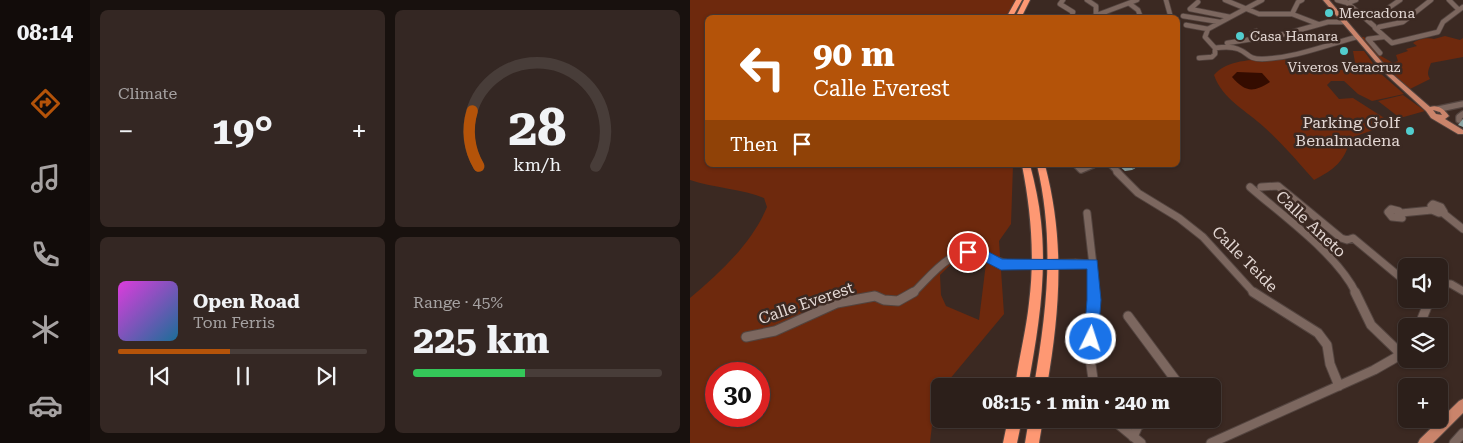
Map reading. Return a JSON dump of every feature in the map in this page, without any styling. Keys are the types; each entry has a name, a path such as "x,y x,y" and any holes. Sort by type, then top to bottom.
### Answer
{"highway":[{"path":"1011,15 1019,0"},
{"path":"1020,15 1027,0"},
{"path":"1023,378 1035,316 1039,278 1036,208 1026,167"},
{"path":"1042,167 1049,197 1055,276 1052,322 1042,378"},
{"path":"1010,443 1013,428"},
{"path":"1032,443 1034,428"}],"main road":[{"path":"1326,0 1390,76 1420,100 1435,109 1432,115 1444,116 1462,133"},
{"path":"1424,443 1463,405"}],"street":[{"path":"1063,0 1060,4 1073,12 1072,15"},
{"path":"1087,0 1096,6 1096,14"},
{"path":"1120,0 1138,10 1140,15"},
{"path":"1096,14 1127,5 1137,0"},
{"path":"1166,0 1170,15"},
{"path":"1225,0 1246,9 1268,15 1292,14 1318,24"},
{"path":"1199,58 1212,57 1215,54 1213,46 1205,37 1208,29 1262,0"},
{"path":"1292,14 1298,2 1302,0"},
{"path":"1338,0 1347,2 1356,0"},
{"path":"1382,17 1387,9 1400,0"},
{"path":"1376,27 1397,26 1408,21 1431,0"},
{"path":"1347,2 1390,42 1438,32 1444,22 1461,8 1449,0"},
{"path":"1198,2 1190,9 1230,17"},
{"path":"1096,14 1101,15"},
{"path":"1183,16 1220,22"},
{"path":"1213,46 1257,40 1309,29 1332,20 1345,22"},
{"path":"1186,25 1208,29"},
{"path":"1256,31 1252,33 1257,40"},
{"path":"1213,46 1233,47 1242,50 1248,57 1252,58 1276,58 1358,37"},
{"path":"1380,53 1368,39 1384,37"},
{"path":"1435,109 1463,104"},
{"path":"1444,116 1454,107"},
{"path":"1459,120 1459,117 1463,114"},
{"name":"Calle Teide","path":"1113,167 1138,193 1179,218 1203,237 1253,292 1318,333 1327,345 1330,364 1339,386"},
{"path":"1262,187 1278,186 1341,238 1347,240 1352,238 1398,275"},
{"name":"Calle Aneto","path":"1250,187 1324,251 1352,285 1370,325 1398,347"},
{"path":"1401,213 1432,210 1431,205 1437,205 1444,210 1443,213 1463,229"},
{"path":"1087,213 1093,264 1094,300 1090,358 1093,378"},
{"name":"Calle Everest","path":"746,337 775,331 815,312 848,301 875,296 881,300 894,302 904,300 951,258 962,253 974,252 998,264 1093,264"},
{"path":"1448,284 1463,291"},
{"path":"1128,316 1174,378"},
{"path":"1211,443 1254,421 1339,386 1398,355"},
{"path":"1123,428 1137,440"},
{"path":"1454,443 1463,433"}],"shaded area":[{"path":"690,0 1017,0 1007,15 705,15 705,167 1013,167 1011,224 999,241 1004,314 951,378 931,378 930,443 690,443 690,298 734,257 753,233 767,207 764,198 738,190 690,180","holes":["971,256 986,263 979,320 946,306 941,295 940,275 954,262"]},
{"path":"1445,36 1460,40 1463,38 1463,57 1431,63 1428,73 1430,79 1410,89 1392,75 1360,37 1364,37 1381,56 1393,63 1398,61 1396,55 1408,51 1406,49 1417,46 1413,43 1423,39"},
{"path":"1353,51 1364,51 1380,73 1404,94 1372,101 1358,94 1344,81 1331,81 1327,85 1339,99 1353,98 1392,123 1351,138 1338,164 1314,180 1271,133 1229,98 1214,75 1220,69 1237,62 1283,58 1302,72 1316,73 1356,68"},
{"path":"1237,72 1262,73 1270,82 1259,88 1245,88 1232,77"},
{"path":"1403,95 1425,111 1400,118 1378,101"}],"place":[{"name":"Mercadona","path":"1329,13"},
{"name":"Casa Hamara","path":"1240,36"},
{"name":"Viveros Veracruz","path":"1344,51"},
{"name":"Parking Golf Benalmadena","path":"1410,131"}],"route":[{"path":"968,252 981,254 998,264 1093,264 1094,300 1091,339"}]}
